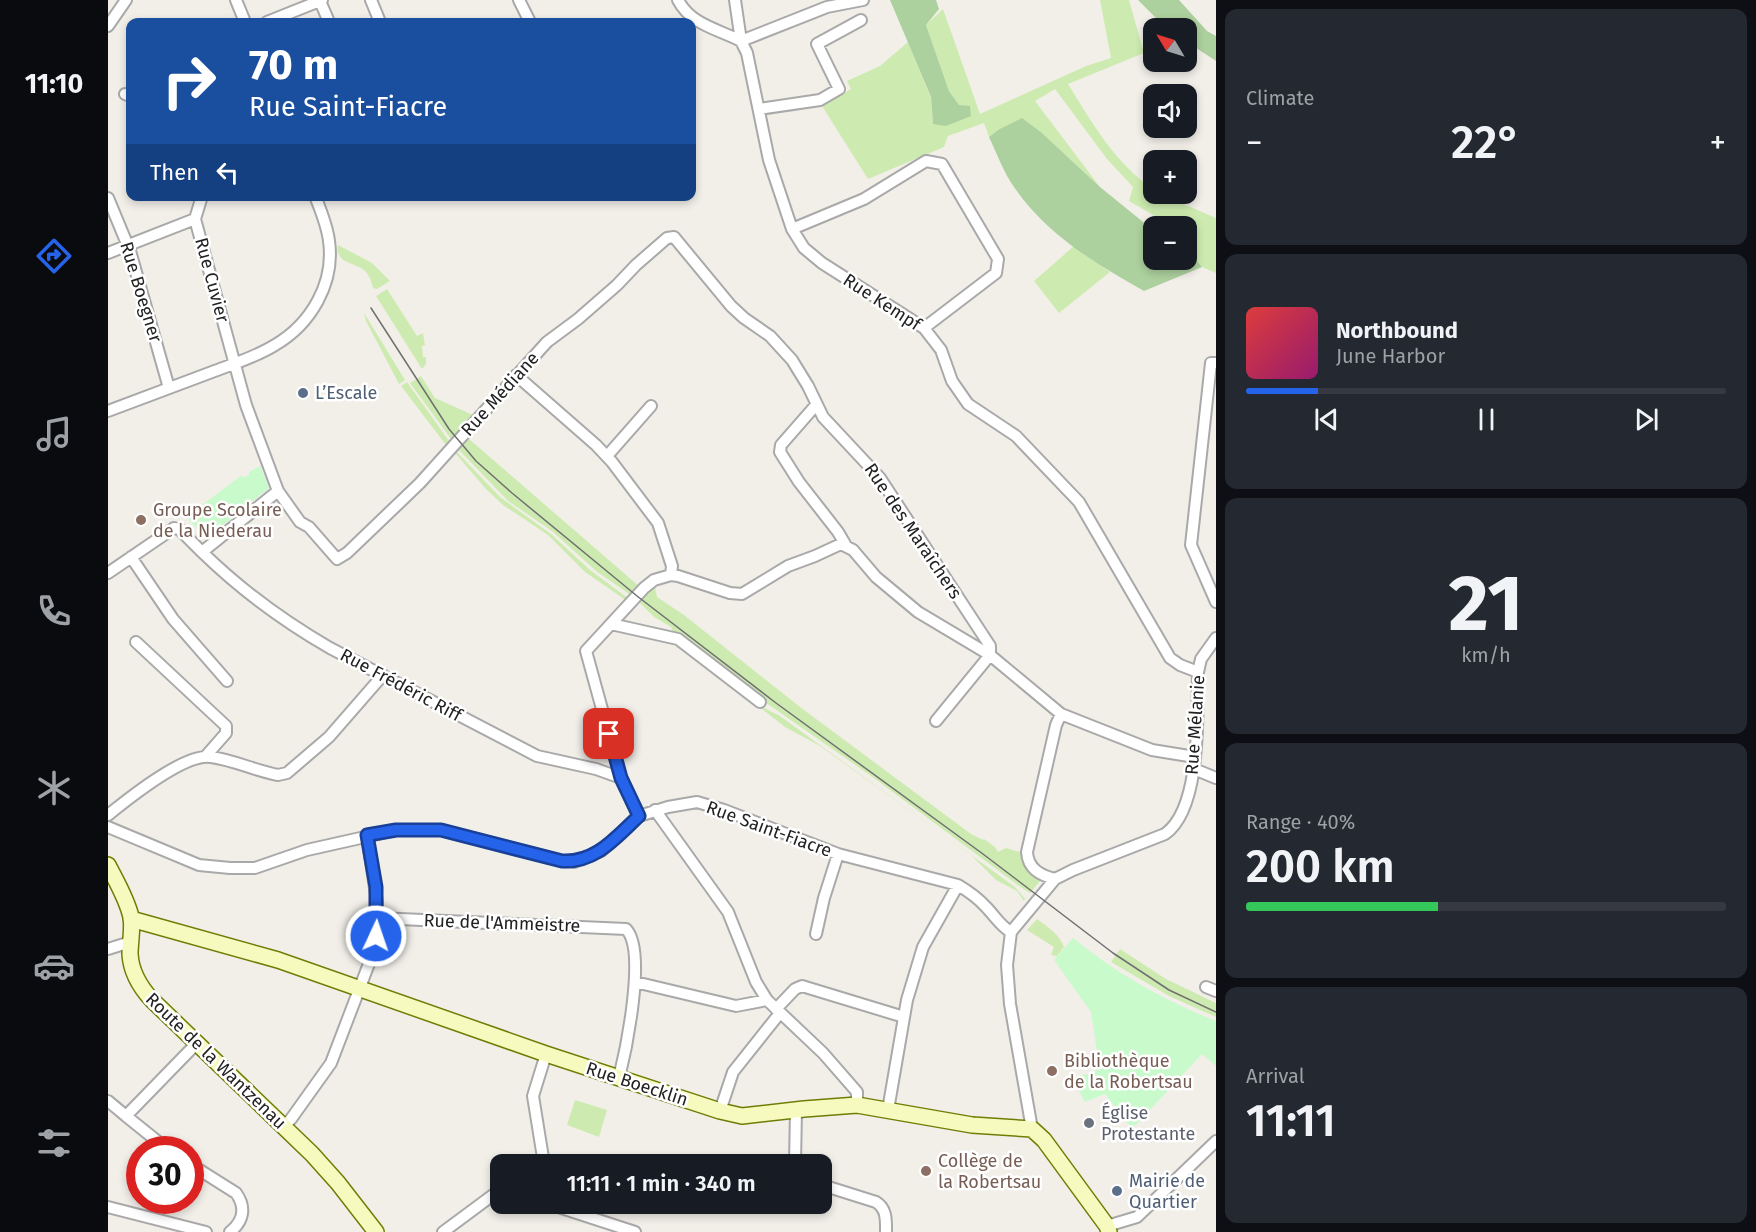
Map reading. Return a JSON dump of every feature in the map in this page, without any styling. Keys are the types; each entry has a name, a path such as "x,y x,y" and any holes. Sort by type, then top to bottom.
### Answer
{"main road":[{"name":"Route de la Wantzenau","path":"108,865 131,919 133,970 139,983 152,1000 284,1126 338,1183 376,1232"},
{"name":"Rue Boecklin","path":"131,919 278,960 546,1054 720,1111 742,1116 857,1105 972,1125 1032,1129"},
{"path":"1032,1129 1047,1144 1108,1229"}],"street":[{"path":"108,26 126,0"},
{"path":"236,0 243,18"},
{"path":"277,18 321,0 328,18"},
{"path":"371,0 378,18"},
{"path":"519,0 526,18"},
{"path":"678,0 693,18"},
{"name":"Rue Kempf","path":"735,0 741,41 747,53 769,160 792,229 804,248 822,263 924,328 941,350 952,381 968,404 1016,436 1079,502 1170,658 1198,672"},
{"path":"696,21 741,41 827,7 863,0"},
{"path":"759,109 820,100 844,87 816,44 861,20"},
{"path":"792,229 864,199 926,161 942,164 998,259 996,273 924,328"},
{"name":"Rue Boegner","path":"108,198 128,245 169,388"},
{"name":"Rue Cuvier","path":"200,201 195,219 250,417 278,491 300,522 309,527 337,559"},
{"path":"108,411 265,351 289,336 304,322 318,301 327,276 329,251 324,219 317,201"},
{"path":"108,253 195,219"},
{"name":"Rue des Maraîchers","path":"671,236 678,239 731,306 744,318 766,332 792,360 823,417 880,478 990,646 990,655 1061,714 1152,750 1195,757"},
{"name":"Rue Médiane","path":"337,559 347,554 420,483 547,342 578,319 671,236"},
{"path":"1216,363 1210,363 1191,545 1216,602"},
{"path":"516,375 607,456 658,523 672,566 671,575"},
{"path":"816,405 781,445 780,452 799,482 845,544 883,583 918,612 990,655 936,721"},
{"path":"607,456 651,406"},
{"path":"1204,427 1216,431"},
{"path":"202,552 278,491"},
{"name":"Rue Frédéric Riff","path":"131,557 174,528 179,529 251,596 297,629 330,648 537,756 596,769 621,778"},
{"path":"639,816 621,778 586,651 654,580 671,575 730,593 742,594 788,566 837,545 845,544"},
{"path":"108,573 131,557 173,619 227,681"},
{"path":"611,624 678,639 760,702"},
{"name":"Rue Mélanie","path":"1011,932 1055,879 1171,830 1178,821 1194,769 1198,672 1201,659 1216,638"},
{"path":"136,642 226,726 226,733 205,757"},
{"path":"108,815 182,764 195,758 205,757 243,765 271,774 287,773 329,737 383,675"},
{"path":"1055,879 1041,875 1030,865 1027,852 1056,725 1061,714"},
{"path":"1194,769 1216,778"},
{"name":"Rue Saint-Fiacre","path":"108,827 199,865 230,868 255,868 307,850 396,830 441,830 562,861 574,862 601,851 639,816 690,802 711,806 838,854 958,885 986,907 1002,927 1011,932"},
{"path":"655,810 728,912 756,982 767,999 823,1053 857,1092 857,1105"},
{"path":"284,1126 331,1063 361,989 373,950 377,918 376,887 367,835"},
{"path":"816,934 824,898 838,854"},
{"path":"888,1110 904,1017 923,947 958,885"},
{"name":"Rue de l'Ammeistre","path":"377,918 627,929 632,936 635,982"},
{"path":"1011,932 1007,965 1010,1004 1032,1129"},
{"path":"108,949 124,944 131,945"},
{"path":"619,1078 633,1012 635,982 736,1006 767,999"},
{"path":"720,1111 733,1072 795,989 801,986 904,1017"},
{"path":"126,1116 197,1043"},
{"path":"542,1154 533,1096 546,1054"},
{"path":"108,1101 151,1136"},
{"path":"795,1154 796,1110"},
{"path":"1108,1229 1137,1216 1216,1141"},
{"path":"204,1173 236,1192 241,1200 243,1211 240,1222 230,1232"},
{"path":"832,1188 882,1205 886,1232"},
{"path":"443,1232 490,1197"},
{"path":"108,1207 206,1232"},
{"path":"579,1214 635,1232"}],"green space":[{"path":"890,0 936,0 939,9 926,25 949,91 959,105 970,106 971,116 946,126 933,124 931,97"},
{"path":"1100,0 1129,0 1143,53 1068,84 1105,141 1127,167 1143,181 1143,204 1183,204 1216,218 1216,273 1202,267 1197,261 1197,216 1155,216 1129,201 1133,187 1107,159 1055,89 1035,101 1100,187 1042,133 998,130 989,137 984,123 948,136 944,147 868,179 822,106 851,89 847,81 880,66 908,42 931,98 933,124 959,105 949,91 926,25 943,9 980,114 1086,66 1111,58"},
{"path":"1138,0 1179,0 1195,18 1156,18"},
{"path":"1197,20 1207,31 1216,36 1216,61 1197,49"},
{"path":"1022,118 1143,222 1143,270 1195,270 1144,291 1090,259 1041,219 1014,187 989,137"},
{"path":"338,245 372,263 390,281 377,289 373,288 364,270 341,258 337,251"},
{"path":"1074,246 1110,272 1059,313 1034,281"},
{"path":"387,289 417,336 423,333 425,345 422,346 423,357 426,357 426,364 422,369 376,296"},
{"path":"364,313 405,380 399,384 366,321"},
{"path":"421,376 435,398 473,415 451,439 410,383"},
{"path":"407,382 449,441 446,445 401,386"},
{"path":"469,439 640,587 632,596 596,571 552,531 508,501 459,450"},
{"path":"457,452 500,497 551,534 590,570 629,599 627,601 585,572 548,535 503,505 485,488 456,454"},
{"path":"260,466 269,488 207,538 186,517 242,475 243,478"},
{"path":"655,587 657,597 684,615 800,707 971,834 984,839 998,852 1006,848 1020,852 1026,866 1040,878 1040,881 1030,893 1019,886 874,778 762,700 763,698 680,634 673,632 671,627 654,617 639,602"},
{"path":"753,702 780,716 937,830 820,746 785,727"},
{"path":"971,855 1015,887 1025,899 1024,901 1017,891 996,880"},
{"path":"1037,919 1060,939 1064,947 1057,956 1051,955 1054,947 1027,930"},
{"path":"1073,938 1106,963 1141,985 1178,1005 1216,1021 1216,1066 1202,1054 1132,1129 1105,1094 1085,1102 1071,1077 1094,1073 1099,1065 1091,1012 1054,960"},
{"path":"1120,949 1166,979 1216,1003 1216,1017 1169,996 1111,962"},
{"path":"575,1100 607,1110 599,1137 567,1125"}],"tram line":[{"path":"371,308 449,429 476,461 512,493 637,596 776,703 983,854 1113,953 1169,990 1216,1012"}],"place":[{"name":"L’Escale","path":"303,393"},
{"name":"Groupe Scolaire de la Niederau","path":"141,520"},
{"name":"Bibliothèque de la Robertsau","path":"1052,1071"},
{"name":"Église Protestante","path":"1089,1123"},
{"name":"Collège de la Robertsau","path":"926,1171"},
{"name":"Mairie de Quartier","path":"1117,1191"}],"route":[{"path":"376,936 376,887 367,835 396,830 441,830 562,861 574,862 601,851 639,816 621,778 609,734"}]}
